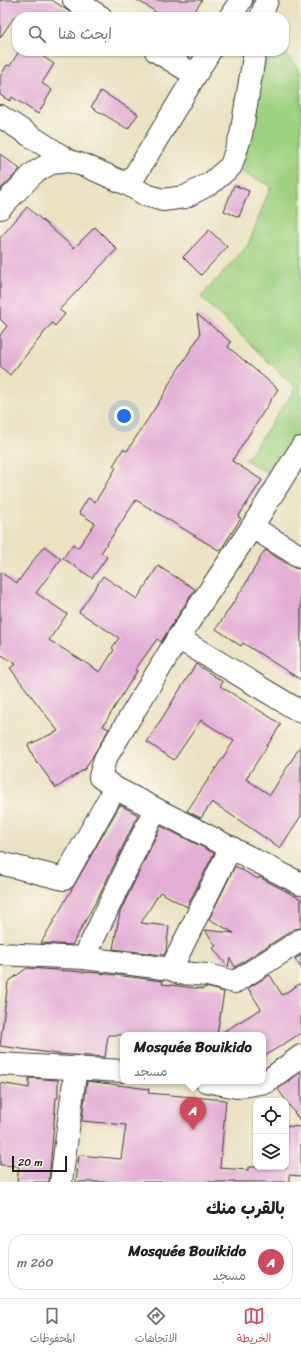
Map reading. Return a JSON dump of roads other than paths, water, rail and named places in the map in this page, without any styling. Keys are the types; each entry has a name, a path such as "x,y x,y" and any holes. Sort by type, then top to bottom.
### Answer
{"street":[{"path":"74,0 93,12"},
{"path":"233,12 241,0"},
{"path":"263,12 267,0"},
{"path":"164,56 195,76"},
{"path":"129,185 207,56"},
{"path":"0,116 69,161 129,185 146,195 163,200 186,197 211,183 231,166 241,135 254,56"},
{"path":"0,208 34,174 51,163 69,161"},
{"path":"301,448 252,527 178,638 105,759 100,777 115,788 301,884"},
{"path":"252,527 301,557"},
{"path":"178,638 301,712"},
{"path":"0,863 64,879 115,788"},
{"path":"84,958 155,809"},
{"path":"171,970 231,847"},
{"path":"0,954 84,958 171,970 180,973 208,975 235,982 301,940"},
{"path":"266,1082 301,1056"},
{"path":"0,1064 76,1067 120,1071"},
{"path":"61,1182 76,1067"},
{"path":"222,1084 237,1087 254,1084"}],"place":[{"name":"Mosquée Bouikido","path":"193,1130"}]}
